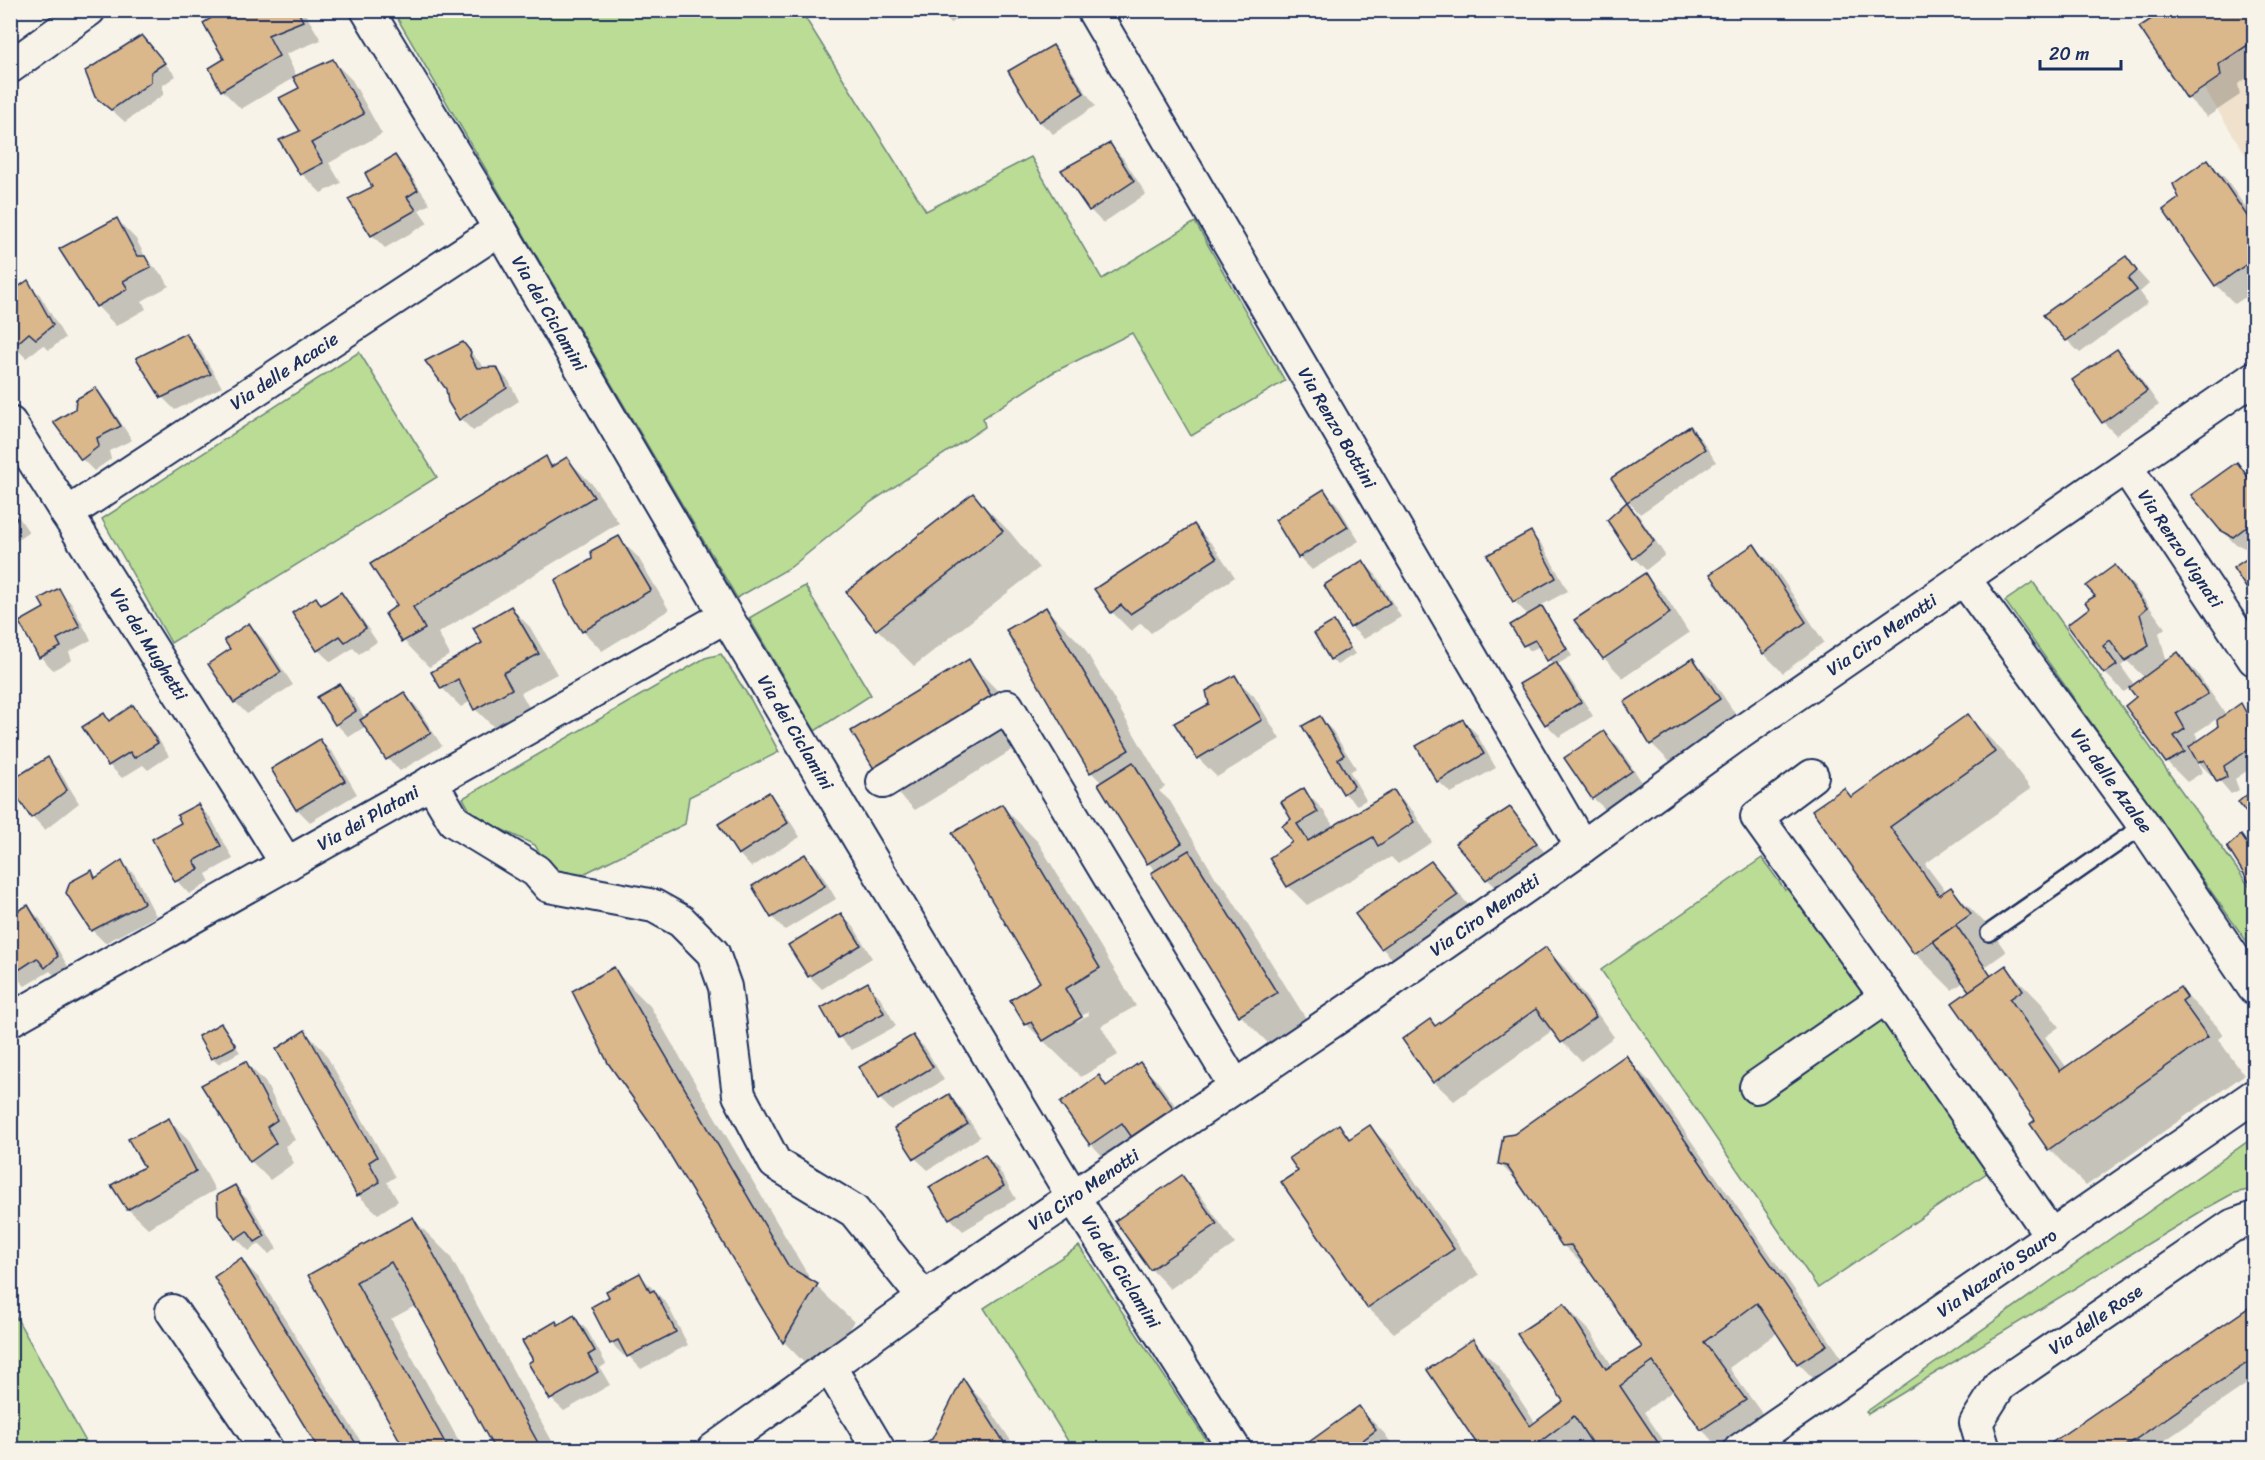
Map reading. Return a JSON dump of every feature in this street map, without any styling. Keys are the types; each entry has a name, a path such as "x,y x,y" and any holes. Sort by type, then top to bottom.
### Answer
{"street":[{"path":"10,67 89,10"},
{"name":"Via dei Ciclamini","path":"367,10 500,229 726,616 1072,1195 1235,1449"},
{"name":"Via Renzo Bottini","path":"1093,10 1582,847"},
{"name":"Via delle Acacie","path":"67,514 500,229"},
{"name":"Via Ciro Menotti","path":"713,1449 1072,1195 1359,1003 1582,847 1734,736 2254,378"},
{"name":"Via dei Mughetti","path":"10,423 287,864"},
{"name":"Via Renzo Vignati","path":"2126,467 2254,659"},
{"name":"Via delle Azalee","path":"1964,579 2144,825 2254,988"},
{"name":"Via dei Platani","path":"10,1020 726,616"},
{"path":"883,782 1007,706 1236,1086"},
{"path":"1812,776 1757,817 1886,997 2052,1237"},
{"path":"431,782 454,821 536,871 549,886 654,906 681,921 713,953 725,987 739,1095 775,1163 854,1211 924,1298"},
{"path":"1756,1087 1886,997"},
{"name":"Via Nazario Sauro","path":"1740,1449 2052,1237 2254,1096"},
{"name":"Via delle Rose","path":"1984,1449 1976,1423 2000,1385 2232,1226 2254,1218"},
{"path":"172,1311 267,1449"},
{"path":"829,1366 879,1449"}],"lane":[{"path":"1989,933 2144,825"}],"shaded area":[{"path":"2155,11 2254,11 2254,168"}],"green space":[{"path":"393,11 801,11 926,211 1031,157 1102,279 1195,222 1285,381 1191,436 1132,333 1052,373 983,418 985,427 871,502 791,567 737,598"},
{"path":"359,352 437,477 171,643 102,519"},
{"path":"2033,582 2254,893 2254,952 2005,601"},
{"path":"805,586 871,695 815,731 749,618"},
{"path":"721,654 751,700 779,752 689,797 685,824 567,882 547,866 535,845 473,816 463,798 705,658"},
{"path":"1762,858 1785,890 1815,870 2016,1153 1818,1288 1601,970"},
{"path":"2254,1137 2254,1189 2234,1193 2205,1209 1868,1414 1866,1412"},
{"path":"1079,1246 1212,1449 1073,1449 984,1308"},
{"path":"11,1308 90,1449 11,1449"}],"building":[{"path":"224,10 297,10 303,21 268,35 279,56 221,91 209,68 224,59 203,23"},
{"path":"2152,10 2173,10 2178,18 2189,10 2254,10 2254,41 2219,64 2221,76 2187,99 2139,27 2156,16"},
{"path":"142,35 165,63 151,72 151,82 111,110 95,97 85,71"},
{"path":"1053,45 1084,93 1039,122 1008,71"},
{"path":"333,59 364,114 311,143 323,163 300,175 279,140 300,131 279,98 299,88 293,77"},
{"path":"1110,143 1134,181 1089,211 1061,170"},
{"path":"395,155 418,190 407,197 416,210 371,236 348,199 372,187 365,173"},
{"path":"2208,159 2254,226 2254,259 2215,286 2163,210 2179,198 2173,184"},
{"path":"117,218 137,256 145,256 151,267 123,281 128,289 96,307 59,249"},
{"path":"2126,256 2137,271 2128,279 2137,290 2066,341 2043,315"},
{"path":"28,280 53,325 36,339 29,333 13,347 10,343 10,293"},
{"path":"186,333 211,374 161,398 136,358"},
{"path":"463,342 471,352 470,356 477,368 497,367 507,388 459,420 448,402 446,389 425,361"},
{"path":"2117,349 2147,391 2102,423 2072,380"},
{"path":"96,388 121,426 97,438 99,446 81,460 53,422 75,409 76,399"},
{"path":"1690,426 1705,449 1627,502 1611,478"},
{"path":"546,456 551,467 567,457 594,497 413,607 425,629 402,642 385,614 397,605 370,564"},
{"path":"2237,462 2254,485 2254,521 2233,537 2220,530 2191,495"},
{"path":"1324,489 1348,527 1298,558 1275,520"},
{"path":"973,493 1003,531 876,630 846,592"},
{"path":"1627,502 1654,541 1633,559 1607,520"},
{"path":"10,509 17,519 10,524"},
{"path":"1194,524 1217,558 1130,614 1121,605 1111,613 1094,589"},
{"path":"1531,531 1556,578 1513,602 1487,555"},
{"path":"619,536 651,590 582,632 566,606 555,580 592,559 591,551"},
{"path":"1754,544 1806,622 1763,654 1710,574"},
{"path":"2254,554 2254,600 2233,568"},
{"path":"1363,560 1390,603 1350,628 1324,585"},
{"path":"2115,565 2147,608 2140,614 2149,646 2125,661 2110,640 2103,646 2117,665 2104,674 2067,625 2089,608 2085,602 2095,596 2086,586"},
{"path":"1645,573 1670,613 1603,659 1574,620"},
{"path":"59,588 80,627 57,639 61,647 39,658 19,622 44,608 39,599"},
{"path":"341,592 366,628 345,642 340,636 317,651 292,613 316,597 321,605"},
{"path":"511,606 539,654 503,673 512,689 474,710 458,679 441,689 431,672 482,643 473,628"},
{"path":"1542,606 1567,649 1547,661 1535,640 1523,646 1510,625"},
{"path":"1046,607 1129,750 1090,773 1006,630"},
{"path":"1334,621 1350,648 1330,660 1314,633"},
{"path":"249,623 281,672 234,703 208,664 230,649 224,640"},
{"path":"2178,652 2208,694 2176,713 2185,729 2174,736 2185,752 2166,763 2125,706 2136,697 2129,688"},
{"path":"1693,658 1720,699 1650,745 1624,702"},
{"path":"969,659 995,702 877,774 851,731"},
{"path":"1556,662 1581,702 1545,725 1519,684"},
{"path":"1235,675 1262,720 1197,759 1174,723 1209,704 1206,691"},
{"path":"340,684 356,711 335,725 317,697"},
{"path":"404,692 431,733 386,760 360,720"},
{"path":"2241,703 2249,718 2248,729 2254,736 2254,746 2224,766 2227,777 2217,782 2204,760 2198,763 2189,747 2218,727 2217,720"},
{"path":"133,705 158,743 134,758 130,752 108,766 82,727 104,713 109,721"},
{"path":"1968,714 1995,752 1890,827 1939,895 1951,887 1971,914 1914,954 1812,810 1844,788 1851,797"},
{"path":"1320,716 1344,755 1338,759 1354,786 1343,794 1302,726"},
{"path":"1463,719 1484,754 1437,782 1416,746"},
{"path":"1604,731 1632,771 1592,799 1564,758"},
{"path":"320,739 345,781 296,810 271,769"},
{"path":"48,757 67,790 31,818 10,786 10,781"},
{"path":"1133,762 1182,843 1147,864 1098,784"},
{"path":"1304,788 1318,812 1297,824 1308,841 1394,790 1414,822 1378,846 1373,837 1287,887 1269,858 1292,842 1282,826 1291,819 1281,802"},
{"path":"2254,789 2254,823 2238,802"},
{"path":"769,792 788,823 738,855 718,824"},
{"path":"198,804 221,846 194,861 199,869 175,882 152,839 181,823 177,815"},
{"path":"1002,804 1100,968 1065,989 1082,1017 1043,1041 1031,1022 1025,1025 1010,1000 1040,982 952,833"},
{"path":"1510,807 1537,843 1486,880 1455,843"},
{"path":"2241,835 2250,848 2254,848 2254,890 2227,847"},
{"path":"1189,850 1277,993 1239,1016 1151,873"},
{"path":"805,854 825,886 771,918 752,886"},
{"path":"122,860 144,903 91,931 66,893 70,882 92,870 95,878"},
{"path":"1431,861 1458,895 1381,949 1355,914"},
{"path":"28,905 58,956 45,968 37,958 11,975 10,915"},
{"path":"841,913 861,945 808,977 788,945"},
{"path":"1956,925 1991,976 1969,991 1933,941"},
{"path":"1546,947 1596,1017 1561,1043 1536,1009 1433,1083 1402,1039 1430,1019 1435,1026"},
{"path":"2006,965 2023,990 2010,999 2060,1071 2180,987 2187,997 2182,1001 2208,1037 2048,1150 2030,1124 2035,1120 1952,1003"},
{"path":"614,967 789,1267 818,1284 783,1343 654,1128 608,1063 572,991"},
{"path":"868,982 884,1013 838,1038 821,1008"},
{"path":"221,1023 236,1046 211,1059 198,1036"},
{"path":"305,1030 377,1157 369,1162 380,1182 357,1196 276,1049"},
{"path":"913,1035 933,1067 878,1100 859,1067"},
{"path":"1626,1055 1827,1345 1797,1364 1757,1303 1704,1342 1746,1400 1701,1430 1653,1362 1620,1386 1663,1450 1596,1450 1574,1416 1540,1442 1546,1450 1481,1450 1427,1370 1473,1339 1530,1426 1563,1401 1517,1334 1564,1303 1606,1369 1642,1347 1571,1245 1562,1246 1507,1166 1498,1164 1503,1136 1514,1134"},
{"path":"246,1061 277,1120 267,1127 276,1143 250,1162 201,1085"},
{"path":"1140,1062 1174,1109 1133,1139 1122,1123 1090,1145 1060,1103 1099,1075 1106,1086"},
{"path":"949,1094 968,1124 914,1159 894,1128"},
{"path":"169,1118 196,1171 127,1210 111,1185 144,1167 128,1139"},
{"path":"1339,1124 1349,1139 1370,1125 1454,1249 1367,1308 1281,1182 1298,1171 1289,1158"},
{"path":"985,1154 1004,1186 949,1219 929,1187"},
{"path":"1182,1175 1217,1224 1150,1270 1115,1221"},
{"path":"235,1185 265,1236 255,1242 247,1231 235,1239 218,1214 217,1195"},
{"path":"413,1217 542,1450 495,1450 391,1262 356,1282 449,1450 405,1450 308,1275"},
{"path":"241,1258 360,1450 319,1450 214,1277"},
{"path":"640,1273 650,1292 654,1290 676,1332 627,1357 618,1340 610,1344 591,1307 609,1297 606,1291"},
{"path":"2254,1304 2254,1358 2120,1450 2041,1450"},
{"path":"574,1315 595,1351 588,1355 598,1372 550,1400 528,1363 533,1360 522,1341 556,1321 558,1325"},
{"path":"963,1378 1009,1450 923,1450 917,1446 932,1439"},
{"path":"1359,1406 1376,1430 1350,1450 1298,1450"}]}
